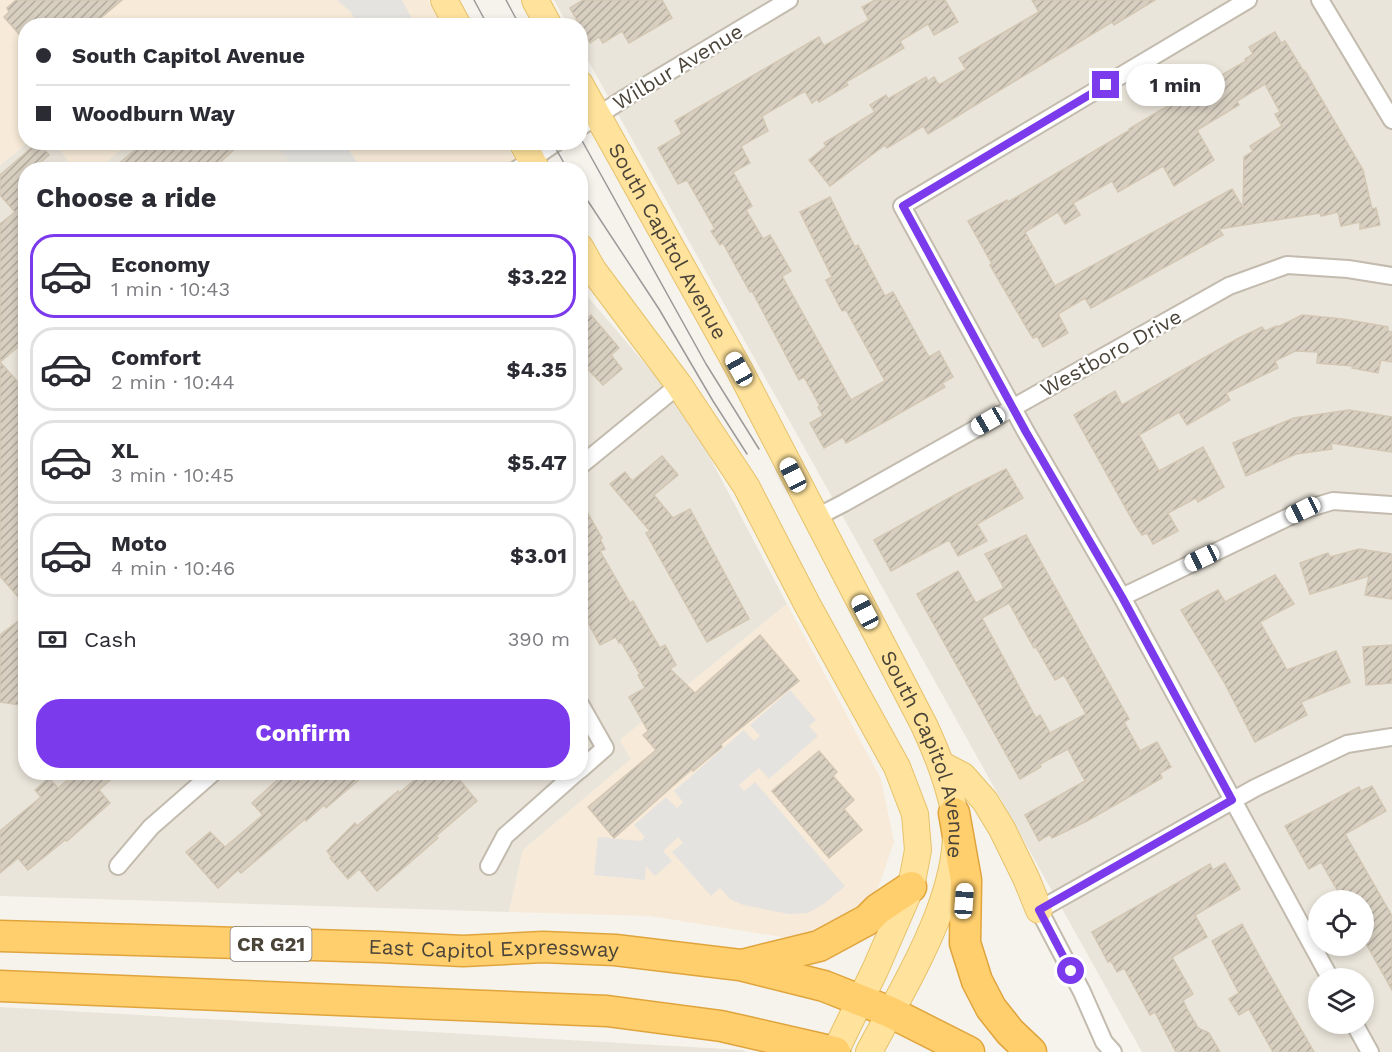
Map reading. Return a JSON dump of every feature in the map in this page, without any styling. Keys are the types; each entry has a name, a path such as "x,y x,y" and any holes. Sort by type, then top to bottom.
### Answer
{"highway":[{"path":"954,813 966,880 965,943 977,981 991,1008 1010,1032 1032,1052"},
{"path":"740,965 819,946 867,920 878,909 911,887"},
{"name":"East Capitol Expressway","path":"0,936 463,951 543,947 615,950 740,965 824,986 890,1012 969,1052"},
{"path":"1,986 607,1011 722,1026 835,1052"}],"main road":[{"path":"444,0 454,18"},
{"path":"535,0 545,18"},
{"name":"South Capitol Avenue","path":"589,121 739,369 913,704 942,765 954,813 955,847 949,880 938,917 868,1052"},
{"name":"South Capitol Avenue","path":"588,261 679,385 746,486 807,604 897,767 915,814 918,850 911,887 861,1001 835,1052"},
{"path":"942,765 963,776 985,801 1002,829 1039,910"}],"street":[{"name":"Wilbur Avenue","path":"589,121 789,0"},
{"path":"1248,0 903,206 1013,407 1122,597 1324,968"},
{"path":"1320,0 1392,120"},
{"path":"527,160 544,150"},
{"name":"Westboro Drive","path":"815,518 1229,286 1287,265 1348,269 1392,276"},
{"path":"588,459 679,385"},
{"path":"1122,597 1303,510 1333,501 1392,505"},
{"path":"588,718 605,748 588,763"},
{"path":"1113,1052 1104,1042 1082,992 1039,910 1232,800 1347,744 1392,737"},
{"path":"118,866 151,827 205,780"},
{"path":"489,866 505,836 569,780"},
{"path":"1360,1034 1370,1052"}],"shaded area":[{"path":"0,0 428,0 438,18 18,18 18,150 0,165"},
{"path":"337,0 402,0 411,18 354,18 351,12"},
{"path":"554,0 1392,0 1392,1052 1142,1052 588,61 588,18 564,18"},
{"path":"18,150 60,150 69,162 18,162 18,780 588,780 588,297 686,412 787,604 620,740 631,759 523,850 509,912 0,896 0,165"},
{"path":"60,150 121,150 106,162 69,162"},
{"path":"120,150 283,150 290,162 106,162"},
{"path":"281,150 349,150 357,162 290,162"},
{"path":"283,150 509,150 516,162 291,162"},
{"path":"787,604 881,779 894,842 877,891 848,923 788,938 650,916 509,912 523,850 631,759 620,740"},
{"path":"790,690 816,720 809,726 818,736 769,779 759,768 739,785 744,791 755,782 845,886 824,904 808,913 789,914 743,905 730,899 720,888 711,896 672,852 683,843 678,837 663,851 672,861 655,876 646,866 645,880 594,875 598,837 641,841 645,837 634,825 666,797 677,808 683,802 674,791 744,730 754,741 760,736 750,725"},
{"path":"0,1007 743,1050 746,1052 0,1052"}],"building":[{"path":"16,0 122,0 101,18 18,18 18,33 4,17 9,12 7,8"},
{"path":"583,0 662,0 672,18 629,43 622,31 603,43 599,37 590,43 588,18 576,18 570,8"},
{"path":"875,0 945,0 958,22 934,35 928,24 900,41 904,48 846,82 848,85 819,102 817,99 812,103 805,91 762,116 768,131 741,146 750,163 733,172 752,206 746,210 763,239 770,235 791,271 782,276 851,400 885,381 846,310 842,311 826,280 832,277 800,212 830,197 855,247 858,245 885,296 893,292 929,357 939,351 953,377 942,383 945,387 886,421 846,443 843,437 824,448 810,423 823,416 804,377 799,380 752,291 750,292 723,243 720,245 711,231 715,229 687,180 678,184 658,148 682,134 675,121 819,37 824,46 869,20 862,7"},
{"path":"1032,0 1155,0 1114,25 1112,22 928,134 923,126 887,148 885,145 830,186 809,160 826,146 824,143 875,112 870,105 886,95 888,99 926,77 928,81 934,77 939,85 966,69 959,58 1039,12"},
{"path":"1275,32 1281,43 1285,41 1363,170 1372,209 1376,208 1380,225 1360,229 1360,222 1341,226 1338,212 1219,229 1223,235 1091,308 1085,298 1058,314 1068,333 1043,347 1037,336 1033,338 1025,325 990,265 992,264 968,221 1007,200 1008,202 1246,61 1245,59 1253,54 1249,47","holes":["1265,84 1280,112 1275,114 1282,126 1250,146 1253,151 1244,157 1243,208 1232,189 1055,286 1025,232 1058,212 1065,224 1080,215 1073,203 1112,181 1118,192 1163,166 1174,186 1214,160 1197,130 1239,105 1237,101"]},
{"path":"29,150 45,150 49,155 41,162 18,162 18,347 0,362 0,224 15,212 0,195 0,175"},
{"path":"135,150 233,150 221,162 121,162"},
{"path":"591,315 619,348 611,355 622,369 603,385 588,369 588,317"},
{"path":"1302,315 1388,327 1388,331 1392,332 1392,362 1381,360 1378,373 1352,368 1353,366 1317,363 1318,352 1295,351 1275,361 1278,368 1226,393 1230,400 1187,425 1179,412 1139,435 1159,471 1203,447 1224,487 1198,502 1196,498 1168,513 1178,531 1153,544 1147,533 1142,535 1134,523 1074,415 1115,391 1122,405 1237,339 1262,327 1265,331 1278,327"},
{"path":"0,362 18,382 18,597 0,576"},
{"path":"1349,410 1392,417 1392,452 1331,443 1332,449 1296,454 1246,476 1233,443 1294,418"},
{"path":"662,456 678,475 654,495 673,518 690,509 749,619 707,642 646,533 650,531 610,484 625,472 632,481"},
{"path":"1006,469 1023,498 977,524 987,541 958,556 949,540 891,571 874,540"},
{"path":"588,514 602,538 600,539 605,549 600,551 630,603 633,601 660,648 665,645 676,665 670,669 695,693 760,635 799,681 721,744 722,747 693,771 692,769 614,838 588,807 656,750 643,735 648,731 629,697 645,688 638,675 640,674 616,637 600,645 588,622 588,594 590,593 588,590"},
{"path":"1026,535 1129,719 1124,722 1140,751 1157,742 1171,767 1160,773 1162,778 1087,821 1052,838 1050,834 1039,841 1025,815 1085,781 1068,749 1040,764 1041,767 1020,779 917,594 958,571 976,603 1004,588 985,554","holes":["1009,603 1034,648 1036,647 1055,680 1064,675 1086,714 1050,733 1040,715 1036,718 982,618"]},
{"path":"1359,549 1392,554 1392,599 1365,595 1369,576 1310,594 1300,563 1328,553 1330,557"},
{"path":"1275,575 1294,604 1260,622 1287,670 1336,651 1350,682 1301,702 1307,715 1255,742 1224,682 1181,610 1218,590 1225,602"},
{"path":"18,621 18,705 0,702 0,635"},
{"path":"1392,645 1392,683 1366,685 1363,647"},
{"path":"819,751 837,772 833,776 854,800 844,809 862,830 829,858 772,791"},
{"path":"47,780 51,780 58,788 68,780 110,780 99,790 110,803 67,841 65,840 28,870 18,858 0,873 0,831 41,797 35,790"},
{"path":"277,780 299,780 301,782 303,780 359,780 326,808 324,805 306,821 305,819 241,873 238,870 218,888 186,852 210,832 225,847 263,815 252,803"},
{"path":"414,780 460,780 477,801 377,891 359,869 348,879 330,858 332,857 327,851 355,823 357,826 398,791 399,793"},
{"path":"1372,786 1386,811 1345,834 1392,916 1392,990 1373,956 1374,890 1337,890 1321,862 1309,869 1285,826 1359,787 1361,791"},
{"path":"1225,863 1240,889 1195,915 1207,937 1172,957 1193,994 1183,1000 1187,1009 1198,1028 1209,1033 1220,1052 1176,1052 1155,1012 1150,1015 1124,968 1117,972 1111,961 1108,962 1092,932 1210,864 1213,870"},
{"path":"1242,924 1314,1052 1273,1052 1249,1009 1239,1015 1229,999 1239,993 1212,941"}],"tram line":[{"path":"474,0 484,18"},
{"path":"506,0 516,18"},
{"path":"557,150 563,162"},
{"path":"587,150 706,364 759,449"},
{"path":"588,201 659,309 747,454"}],"route":[{"path":"1071,971 1039,910 1232,800 1122,597 1026,432 903,206 1106,85"}]}
